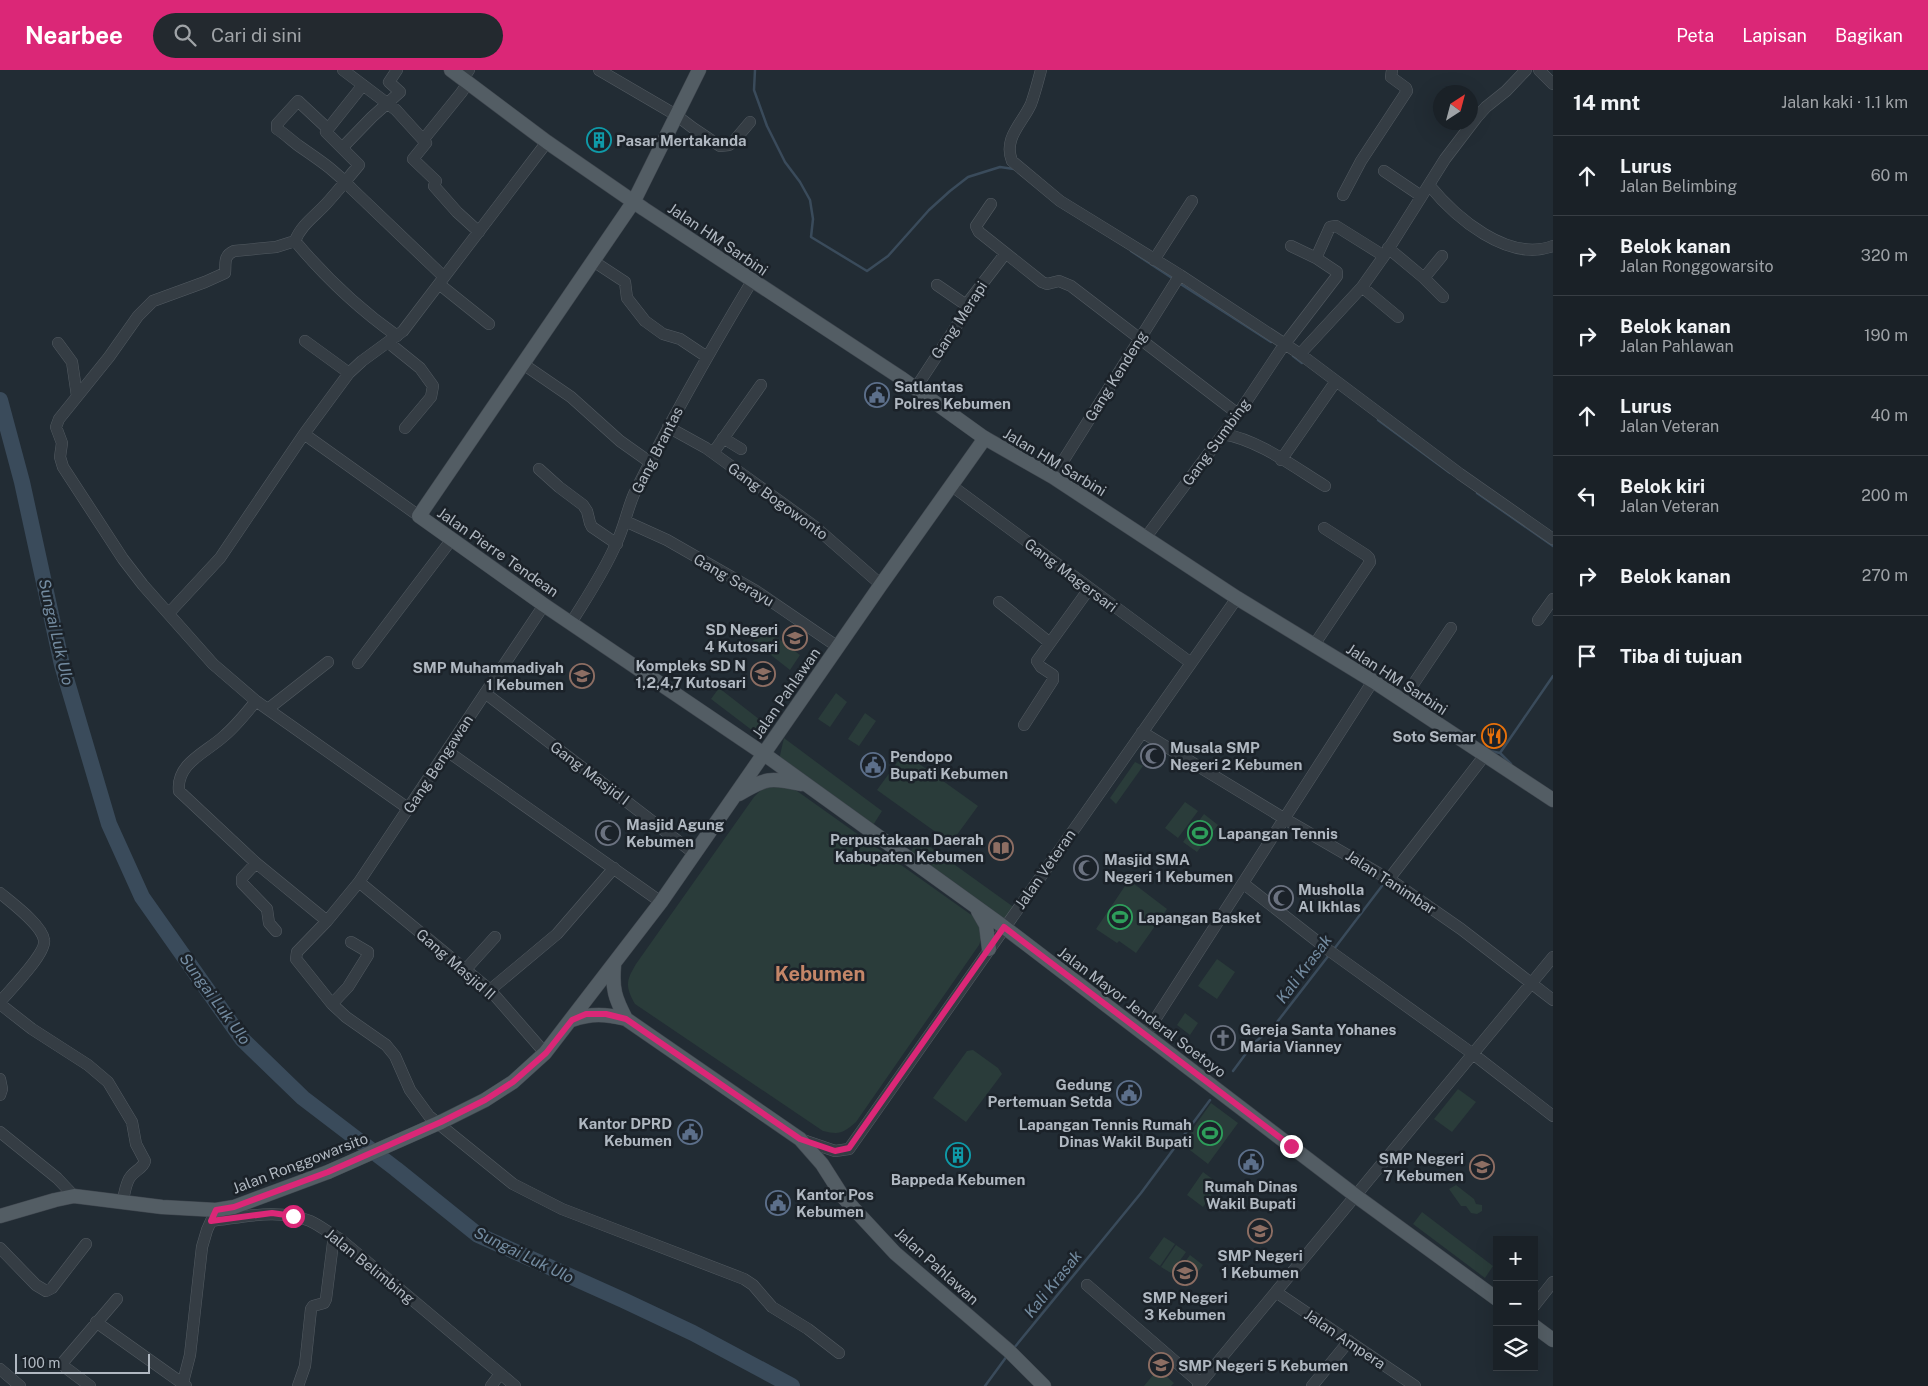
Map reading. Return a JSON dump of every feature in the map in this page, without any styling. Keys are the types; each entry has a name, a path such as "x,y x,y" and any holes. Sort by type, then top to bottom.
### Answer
{"main road":[{"name":"Jalan HM Sarbini","path":"451,70 467,77 547,142 634,202 916,389 985,438 1053,477 1237,598 1373,682 1553,800"},
{"name":"Jalan Pierre Tendean","path":"699,70 634,202 419,516 544,605 764,754"},
{"name":"Jalan Pahlawan","path":"572,1020 661,902 985,438"},
{"path":"776,736 778,764"},
{"path":"749,745 753,770"},
{"name":"Jalan Mayor Jenderal Soetoyo","path":"764,754 1004,927 1356,1196 1493,1296"},
{"path":"734,797 769,779 807,785"},
{"path":"975,906 986,925 989,949"},
{"name":"Jalan Pahlawan","path":"614,966 612,983 615,998 626,1019"},
{"name":"Jalan Pahlawan","path":"572,1020 586,1014 606,1014 626,1019 800,1139 822,1164 843,1197 894,1253 1011,1353 1044,1386"},
{"name":"Jalan Ronggowarsito","path":"0,1216 74,1196 214,1216 328,1172 441,1122 485,1100 513,1082 546,1053 572,1020"},
{"path":"1538,1329 1553,1340"}],"street":[{"path":"343,70 387,103 426,143 413,160 436,181 434,186 444,198 479,232"},
{"path":"342,148 400,92 389,82 397,70"},
{"path":"599,70 676,115 720,146 728,145 734,141 750,122"},
{"path":"1041,70 1030,105 1011,136 1010,155 1012,162 1060,201 1154,260 1177,279 1261,328 1281,350 1300,354 1460,474 1553,539"},
{"path":"1343,195 1361,161 1407,91 1406,88 1391,77 1392,70"},
{"path":"1300,354 1362,287 1445,159 1477,117 1526,70"},
{"path":"1539,70 1553,84"},
{"path":"423,140 462,93 467,77"},
{"path":"363,86 326,132 359,165 308,221 295,241 276,247 229,253 225,260 225,273 154,301 138,316 109,357 57,423 56,427 62,443 61,462 96,520 143,586 213,664 256,701 409,809"},
{"path":"328,129 298,101 276,127 300,147 318,158 345,182 442,280 489,324"},
{"path":"169,613 220,558 304,434 349,373 403,331 547,142"},
{"path":"1384,171 1420,196"},
{"path":"1429,185 1466,222 1488,236 1520,249 1541,250 1553,246"},
{"path":"1154,260 1192,201"},
{"path":"991,204 977,223 976,229 1042,282 1047,284 1059,281 1071,286 1238,414"},
{"path":"1291,246 1316,258 1330,227 1334,225 1386,252 1424,278 1443,296"},
{"path":"295,241 326,277 372,317 420,368 433,386 431,397 405,428"},
{"name":"Gang Merapi","path":"916,389 969,307 969,300 1006,254"},
{"path":"1424,278 1442,256"},
{"name":"Gang Sumbing","path":"1146,537 1238,414 1281,350 1338,275 1337,272 1316,258"},
{"path":"593,262 624,282 627,298 645,321 663,334 675,336 707,357"},
{"name":"Gang Kendeng","path":"1053,477 1177,279"},
{"name":"Gang Brantas","path":"571,623 617,544 634,496 668,426 752,281"},
{"path":"937,285 969,307"},
{"path":"1362,287 1398,317"},
{"path":"305,341 349,373"},
{"path":"58,343 72,362 77,396"},
{"path":"523,364 571,397 620,441 651,463"},
{"path":"1281,460 1336,381"},
{"path":"713,453 762,385"},
{"name":"Gang Bogowonto","path":"668,426 713,453 826,535 878,582 880,586"},
{"path":"304,434 419,516"},
{"path":"1223,434 1240,436 1254,442 1325,486"},
{"path":"723,438 741,449"},
{"path":"539,469 559,487 583,504 592,527 617,544"},
{"name":"Gang Magersari","path":"952,486 1191,663"},
{"name":"Gang Serayu","path":"625,521 668,540 756,591 838,647"},
{"path":"1314,645 1370,562 1370,558 1366,555 1324,528"},
{"path":"358,663 452,539"},
{"path":"1024,724 1053,680 1052,675 1038,664 1037,661 1090,589"},
{"name":"Jalan Veteran","path":"800,1139 835,1151 849,1148 1237,598"},
{"path":"1538,620 1553,599"},
{"path":"999,602 1050,643"},
{"name":"Gang Bengawan","path":"544,605 359,882 327,921 297,952 296,959 341,1013 386,1045 396,1056 410,1090 429,1116 513,1184 562,1209 744,1279 753,1285 772,1306 808,1329 839,1353"},
{"path":"1402,701 1451,628"},
{"path":"268,709 328,662"},
{"path":"1145,1035 1373,682"},
{"name":"Gang Masjid I","path":"485,693 695,854"},
{"path":"256,701 223,737 191,761 180,777 178,789 180,793 256,863 327,921"},
{"name":"Jalan Tanimbar","path":"1142,732 1285,819 1387,878 1461,929 1553,1000"},
{"path":"447,751 661,902"},
{"path":"1387,878 1485,755"},
{"path":"256,863 242,878 242,883 267,909 269,923 276,931"},
{"path":"490,990 557,934 614,868"},
{"name":"Gang Masjid II","path":"359,882 490,990 546,1053"},
{"path":"1244,884 1327,949 1472,1054 1553,1116"},
{"path":"0,893 37,928 44,938 45,944 0,1003 32,1028 88,1064 113,1088 132,1122 136,1144 145,1161 144,1165 132,1174 127,1182 122,1203"},
{"path":"466,969 495,937"},
{"path":"332,1004 348,987 368,956 366,950 351,942"},
{"path":"1088,1285 1199,1384 1553,957"},
{"path":"0,1079 2,1089 0,1095"},
{"path":"0,1132 57,1178 74,1196"},
{"name":"Jalan Belimbing","path":"214,1216 272,1213 293,1216 311,1222 347,1244 515,1386"},
{"path":"96,1322 184,1385 190,1355 202,1247 214,1216"},
{"path":"298,1386 305,1366 310,1309 313,1306 324,1303 326,1299 334,1235"},
{"path":"0,1248 36,1285 46,1291 52,1288 86,1244"},
{"path":"1538,1301 1553,1282"},
{"name":"Jalan Ampera","path":"1276,1292 1415,1386"},
{"path":"90,1386 63,1364 66,1356 117,1299"},
{"path":"1312,1386 1348,1341"},
{"path":"0,1369 20,1386"},
{"path":"491,1386 500,1374"}],"shaded area":[{"path":"763,627 800,655 790,670 753,641"},
{"path":"719,688 764,723 757,734 711,699"},
{"path":"836,693 847,702 830,727 818,719"},
{"path":"865,713 876,721 859,746 848,739"},
{"path":"784,738 882,811 870,830 778,764"},
{"path":"904,753 978,806 951,843 877,790"},
{"path":"1135,762 1143,766 1116,804 1110,798"},
{"path":"782,785 797,791 977,919 982,936 979,945 856,1122 844,1131 837,1133 823,1131 635,1004 628,988 630,975 636,964 754,797 764,787"},
{"path":"1185,802 1198,811 1178,838 1165,828"},
{"name":"Lapangan Tennis","path":"1204,814 1218,825 1197,852 1183,842"},
{"path":"919,839 1019,911 1009,925 907,857"},
{"path":"1129,880 1167,909 1136,953 1119,941 1117,943 1096,929"},
{"path":"1217,959 1235,972 1217,999 1198,986"},
{"path":"1185,1013 1198,1023 1190,1035 1177,1025"},
{"path":"973,1050 998,1068 1002,1074 966,1122 933,1098 967,1051"},
{"path":"1458,1089 1476,1102 1452,1132 1434,1119"},
{"name":"Lapangan Tennis Rumah Dinas Wakil Bupati","path":"1211,1103 1238,1123 1208,1164 1182,1144"},
{"path":"1203,1172 1219,1184 1203,1207 1187,1195"},
{"path":"1456,1185 1474,1199 1476,1204 1482,1205 1482,1211 1477,1214 1471,1213 1466,1206 1461,1206 1449,1189"},
{"path":"1422,1212 1493,1266 1485,1278 1413,1224"},
{"path":"1164,1237 1175,1244 1160,1266 1149,1258"},
{"path":"1176,1245 1186,1252 1171,1273 1161,1267"},
{"path":"1190,1255 1203,1265 1187,1287 1174,1277"},
{"path":"1158,1369 1174,1383 1171,1386 1144,1386"}],"waterway":[{"path":"755,70 754,90 767,126 785,162 800,182 810,200 813,219 811,237 867,271 888,256 929,210 968,177 1000,167 1014,169"},
{"path":"1131,251 1172,278"},
{"path":"1179,283 1271,342"},
{"path":"1293,356 1302,363"},
{"name":"Sungai Luk Ulo","path":"0,400 22,482 62,665 109,824 142,897 242,1039 303,1098 478,1235 693,1333 792,1386"},
{"path":"1378,420 1450,473"},
{"path":"1477,493 1553,546"},
{"path":"1490,751 1500,753 1553,676"},
{"path":"1500,753 1511,764"},
{"name":"Kali Krasak","path":"1334,949 1385,882"},
{"name":"Kali Krasak","path":"1233,1071 1253,1044 1274,1026 1329,955"},
{"name":"Kali Krasak","path":"1014,1348 1141,1193 1210,1100"},
{"name":"Kali Krasak","path":"985,1386 1007,1356"}],"place":[{"name":"Pasar Mertakanda","path":"599,140"},
{"name":"Satlantas Polres Kebumen","path":"877,395"},
{"name":"SD Negeri 4 Kutosari","path":"795,638"},
{"name":"Kompleks SD N 1,2,4,7 Kutosari","path":"763,674"},
{"name":"SMP Muhammadiyah 1 Kebumen","path":"582,676"},
{"name":"Soto Semar","path":"1494,736"},
{"name":"Musala SMP Negeri 2 Kebumen","path":"1153,756"},
{"name":"Pendopo Bupati Kebumen","path":"873,765"},
{"name":"Masjid Agung Kebumen","path":"608,833"},
{"name":"Lapangan Tennis","path":"1200,833"},
{"name":"Perpustakaan Daerah Kabupaten Kebumen","path":"1001,848"},
{"name":"Masjid SMA Negeri 1 Kebumen","path":"1086,868"},
{"name":"Musholla Al Ikhlas","path":"1281,898"},
{"name":"Lapangan Basket","path":"1120,917"},
{"name":"Gereja Santa Yohanes Maria Vianney","path":"1223,1038"},
{"name":"Gedung Pertemuan Setda","path":"1129,1093"},
{"name":"Kantor DPRD Kebumen","path":"690,1132"},
{"name":"Lapangan Tennis Rumah Dinas Wakil Bupati","path":"1210,1133"},
{"name":"Bappeda Kebumen","path":"958,1155"},
{"name":"Rumah Dinas Wakil Bupati","path":"1251,1162"},
{"name":"SMP Negeri 7 Kebumen","path":"1482,1167"},
{"name":"Kantor Pos Kebumen","path":"778,1203"},
{"name":"SMP Negeri 1 Kebumen","path":"1260,1231"},
{"name":"SMP Negeri 3 Kebumen","path":"1185,1273"},
{"name":"SMP Negeri 5 Kebumen","path":"1161,1365"}],"district":[{"name":"Kebumen","path":"820,974"}],"route":[{"path":"293,1216 272,1213 211,1221 216,1210 234,1207 255,1200 328,1172 441,1122 485,1100 513,1082 546,1053 572,1020 586,1014 606,1014 626,1019 800,1139 835,1151 849,1148 1004,927 1291,1146"}]}
